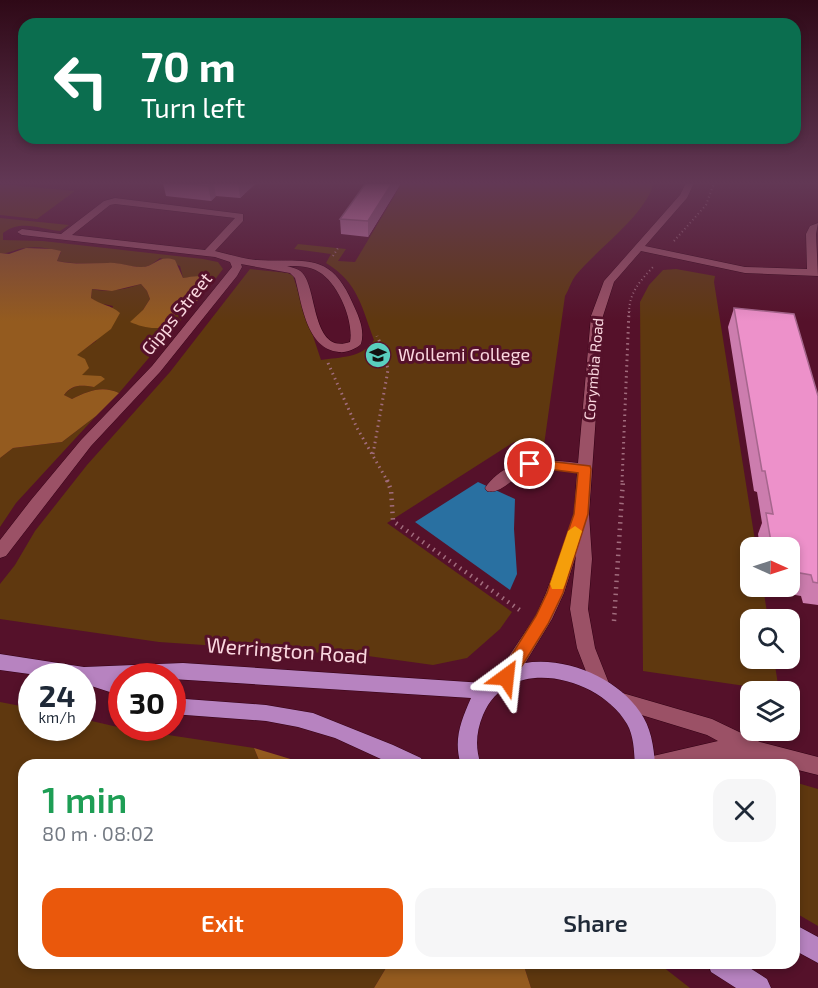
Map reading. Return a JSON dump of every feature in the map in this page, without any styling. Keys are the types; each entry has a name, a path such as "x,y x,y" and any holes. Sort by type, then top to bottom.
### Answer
{"main road":[{"name":"Werrington Road","path":"0,662 18,665"},
{"path":"470,759 466,736 472,712 486,691 506,677 531,670 558,670 580,676 601,686 619,700 633,717 644,741 645,759"},
{"name":"Werrington Road","path":"96,675 183,671 486,691"},
{"path":"186,707 252,711 299,718 342,733 400,759"},
{"path":"800,940 818,951"},
{"path":"729,969 758,988"}],"street":[{"path":"63,237 73,229"},
{"path":"208,253 230,229"},
{"name":"Corymbia Road","path":"601,686 586,648 579,609 584,559 581,514 597,316 609,281 655,229"},
{"path":"639,248 721,266 815,273 811,234 813,229"},
{"name":"Gipps Street","path":"0,552 86,443 156,369 237,267 235,260 208,253 22,232"},
{"path":"235,260 262,263 307,263 318,265 329,272 342,289 359,333 355,344 344,351 329,349 320,339 300,277 294,271 262,263"},
{"path":"492,488 511,471 530,464 585,469"},
{"name":"Corymbia Road","path":"506,677 543,619 555,593 581,514"},
{"path":"619,700 712,728 756,750 791,759"},
{"path":"677,759 712,750 756,750"},
{"path":"800,761 818,766"}],"path":[{"path":"672,243 684,229"},
{"path":"614,621 620,550 629,303 636,286 655,265 655,261"},
{"path":"327,360 357,428 385,475 391,490 393,521 520,611"}],"shaded area":[{"path":"0,229 10,229 3,233 3,240 43,241 203,259 218,262 223,269 213,282 207,277 183,278 180,266 160,258 148,266 141,267 111,263 82,264 57,261 61,252 43,248 30,247 0,253"},
{"path":"375,229 623,229 576,275 565,296 544,445 514,442 387,523 512,612 500,629 467,658 433,665 368,656 159,642 0,619 0,584 15,565 35,531 87,465 170,372 250,269 288,273 293,276 321,360 350,356 364,350 374,340 352,287 337,270 326,263 331,254 294,249 298,244 346,249 338,261 355,262"},
{"path":"26,248 61,251 57,261 70,263 112,263 145,267 164,259 175,260 183,278 195,276 213,282 187,313 175,313 174,322 158,328 130,322 143,310 150,299 141,284 112,291 92,289 91,298 120,313 111,329 77,355 85,359 89,368 82,375 101,376 105,379 94,387 74,387 64,395 72,399 89,391 101,389 119,393 96,416 62,442 13,448 0,458 0,253 9,254"},
{"path":"676,269 715,276 714,282 754,537 740,537 740,597 765,597 766,609 740,609 740,669 776,669 777,681 740,681 740,685 643,671 640,302 649,285 663,270"},
{"path":"141,284 150,299 143,310 187,313 119,393 101,389 89,391 72,399 64,395 78,386 94,387 81,375 76,355 96,341 113,306 98,303 91,298 92,289 117,290"},
{"path":"96,416 16,503 0,527 0,458 13,448 62,442"},
{"path":"0,702 18,705 18,741 96,741 96,722 108,725 108,741 186,741 186,738 254,748 259,759 18,759 18,969 385,969 374,988 0,988"},
{"path":"254,748 290,759 259,759"},
{"path":"800,784 818,789 818,926 800,916"},
{"path":"385,969 525,969 531,988 374,988"},
{"path":"525,969 666,969 690,988 531,988"}],"water":[{"path":"478,482 515,499 517,574 510,590 415,522"}],"building":[{"path":"734,308 794,314 818,396 818,583 813,582 811,575 800,573 800,537 770,537 766,513 773,514 765,471 762,471"}],"slow traffic":[{"path":"558,584 575,531"}],"place":[{"name":"Wollemi College","path":"378,355"}],"route":[{"path":"506,677 543,619 555,593 581,514 585,469 530,464"}]}
